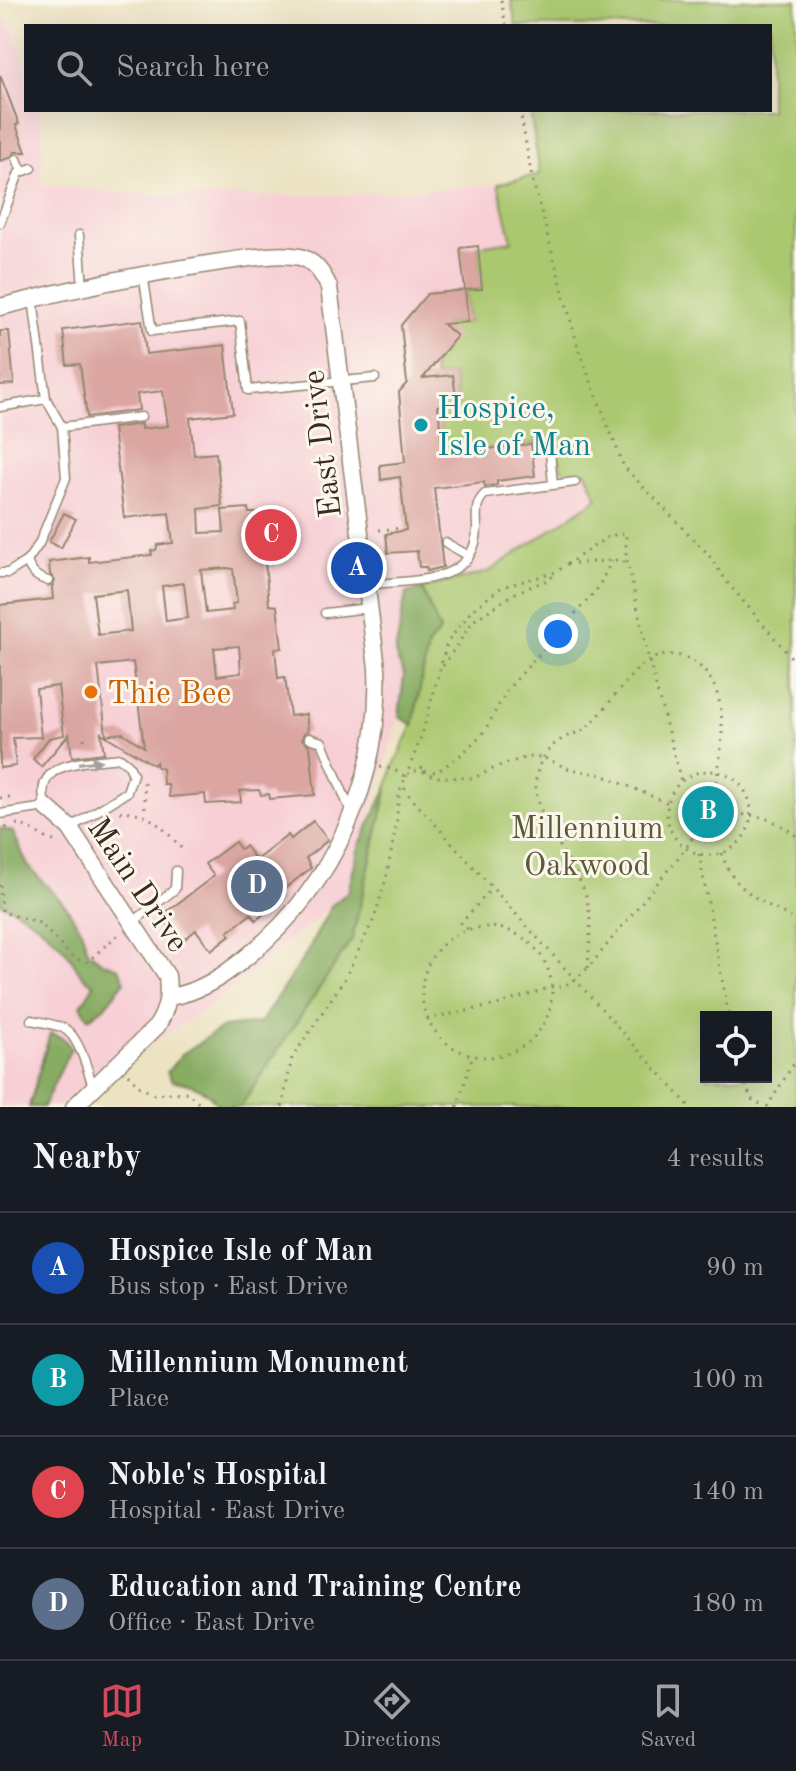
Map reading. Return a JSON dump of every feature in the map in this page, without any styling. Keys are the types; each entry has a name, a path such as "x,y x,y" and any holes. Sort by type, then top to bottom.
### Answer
{"street":[{"name":"East Drive","path":"0,307 143,273 276,256 302,258 316,266 329,287 368,585 378,693 369,764 353,816 336,852 299,905 268,940 229,972 195,992 169,997"},
{"name":"Main Drive","path":"46,807 128,926 167,976 169,997 165,1013 157,1026 74,1107"}],"lane":[{"path":"17,159 22,171"},
{"path":"0,223 19,173 32,168"},
{"path":"79,235 83,287"},
{"path":"143,273 152,331 240,321 248,390 375,378"},
{"path":"0,573 8,573 27,561 39,544 66,478 62,427 46,399 33,298"},
{"path":"0,407 46,399"},
{"path":"62,427 141,417"},
{"path":"550,452 553,484"},
{"path":"368,585 438,578 452,573 469,556 477,538 477,506 485,494 575,482"},
{"path":"446,543 469,556"},
{"path":"27,561 30,570 48,581"},
{"path":"325,613 370,608"},
{"path":"309,738 322,742 353,816"},
{"path":"0,814 46,807 43,789 49,776 60,766 120,758 128,764 133,774 127,792 68,836"},
{"path":"128,926 175,889 176,871"},
{"path":"31,1020 65,1028 69,1032 80,1050 93,1087"}],"path":[{"path":"501,0 506,24"},
{"path":"520,112 532,178 579,351 624,467 708,554 727,582 796,663"},
{"path":"379,530 403,528"},
{"path":"441,668 473,621 517,592 550,579 609,536 626,533 628,563 649,660 681,781"},
{"path":"406,777 411,771 421,769 437,772 462,754 484,732 507,690 589,598 612,560"},
{"path":"567,564 612,560 628,563"},
{"path":"282,1107 292,1058 344,980 374,919 386,879 399,793 423,731 447,643 472,610 502,587 556,572"},
{"path":"588,968 590,921 586,897 570,859 542,811 536,781 542,757 551,746 583,730 649,660 682,655 702,667 717,695 722,713 718,771 712,796"},
{"path":"84,738 85,744"},
{"path":"421,769 436,777 474,778 490,769 527,757 542,757 567,768 602,775 668,803"},
{"path":"369,764 392,769 406,777"},
{"path":"705,770 718,771 743,786 750,799 750,827 734,848 722,853 699,854 686,848 670,828 668,803 681,781 705,770"},
{"path":"144,782 145,816"},
{"path":"403,783 406,792 690,1107"},
{"path":"702,795 712,796 722,800 727,814 724,823 708,831 698,828 691,819 691,808 702,795"},
{"path":"712,796 720,804 715,807"},
{"path":"0,798 11,797"},
{"path":"701,810 707,804 715,807"},
{"path":"695,818 695,807 701,810 709,827 721,821"},
{"path":"427,1019 497,1005 552,987 559,988 575,979 588,968 686,848 698,828 716,817 715,807"},
{"path":"120,812 135,810 169,834 182,849"},
{"path":"707,814 707,820"},
{"path":"727,814 752,814 782,824 796,836"},
{"path":"0,834 4,828 18,824 49,841 68,836"},
{"path":"722,853 725,867 761,903 796,920"},
{"path":"699,854 728,1011"},
{"path":"0,885 2,912 40,923 73,958 87,962 128,926"},
{"path":"468,929 461,923 492,888"},
{"path":"487,926 506,929 524,938 543,959 552,987 551,1004 545,1020 529,1040 507,1053 490,1057 454,1048 438,1035 427,1019 422,997 423,975 432,955 448,939 468,929 487,926"},
{"path":"457,1107 473,1055"},
{"path":"745,1083 751,1099 766,1107 796,1060"},
{"path":"123,1069 140,1087 154,1094 187,1092 203,1107"}],"shaded area":[{"path":"0,13 12,29 24,59 24,112 41,112 42,185 172,197 345,195 498,184 537,338 574,447 598,498 488,572 406,593 395,654 404,675 399,717 348,892 217,1001 57,1107 0,1107"}],"green space":[{"name":"Millennium Oakwood","path":"511,0 796,0 796,1107 240,1107 352,939 392,769 413,725 428,645 440,631 422,589 488,572 598,498 585,471 569,474 561,468 555,441 443,454 438,406 457,403 453,375 434,377 430,341 443,324 468,322 465,290 481,289 478,246 512,241 498,184 540,174 530,112 772,112 772,24 516,24"},
{"path":"422,589 440,631 428,645 413,725 399,717 404,675 395,654 406,593"},
{"path":"388,786 352,939 240,1107 218,1107 199,1088 172,1081 167,1072 182,1054 223,1027 260,1023 306,954 331,906 348,892 359,846"},
{"path":"0,828 13,832 28,866 66,906 81,930 88,951 102,962 119,968 125,981 104,1007 89,1018 81,1006 94,985 81,975 64,949 48,933 0,903"},
{"path":"50,1033 63,1038 71,1048 43,1107 29,1107"}],"building":[{"path":"0,75 26,152 15,152 10,158 0,161"},
{"path":"478,246 482,289 465,290 460,248"},
{"name":"Hospice, Isle of Man","path":"465,290 468,322 443,324 457,336 423,378 453,375 457,404 438,406 443,454 531,444 535,476 497,481 497,485 485,487 484,482 434,488 443,567 427,571 426,567 419,567 417,551 388,553 386,534 406,530 400,477 381,480 380,465 405,462 399,392 407,383 401,325 427,294"},
{"path":"142,320 146,354 225,345 233,413 190,418 194,455 216,453 222,506 199,509 200,533 224,532 222,510 248,508 249,513 258,513 259,527 268,528 271,563 265,563 269,605 277,606 282,648 275,649 278,678 285,677 290,716 306,714 308,731 302,739 310,746 315,795 270,799 269,794 261,795 259,790 240,791 241,802 206,804 205,794 169,797 168,784 163,784 162,768 157,767 156,762 154,765 101,733 104,753 72,757 69,734 41,767 33,759 49,738 64,735 58,686 36,689 41,737 13,738 16,766 0,768 0,605 53,599 55,581 50,574 49,562 89,557 89,562 152,555 151,551 156,550 158,545 173,543 169,513 124,518 113,428 141,424 141,429 168,426 163,391 137,394 139,410 87,417 80,364 67,365 63,330","holes":["233,569 237,603 232,604 233,610 206,613 201,570","184,583 188,618 166,621 162,586","127,590 131,631 98,635 93,594","239,646 241,673 217,676 214,648","133,662 144,747 123,733 106,735 98,666"]},
{"path":"0,331 9,331 14,384 0,385"},
{"path":"64,513 76,519 61,548 49,542"},
{"path":"313,821 328,840 306,858 311,868 275,896 279,902 256,920 251,914 211,950 196,930 181,942 161,916 214,876 205,864 235,842 240,849 245,846 256,860 288,835 291,839"}],"place":[{"name":"Hospice, Isle of Man","path":"421,425"},
{"name":"Noble's Hospital","path":"271,535"},
{"name":"Hospice Isle of Man","path":"357,568"},
{"name":"Thie Bee","path":"91,692"},
{"name":"Millennium Monument","path":"708,812"},
{"name":"Education and Training Centre","path":"257,886"}]}
